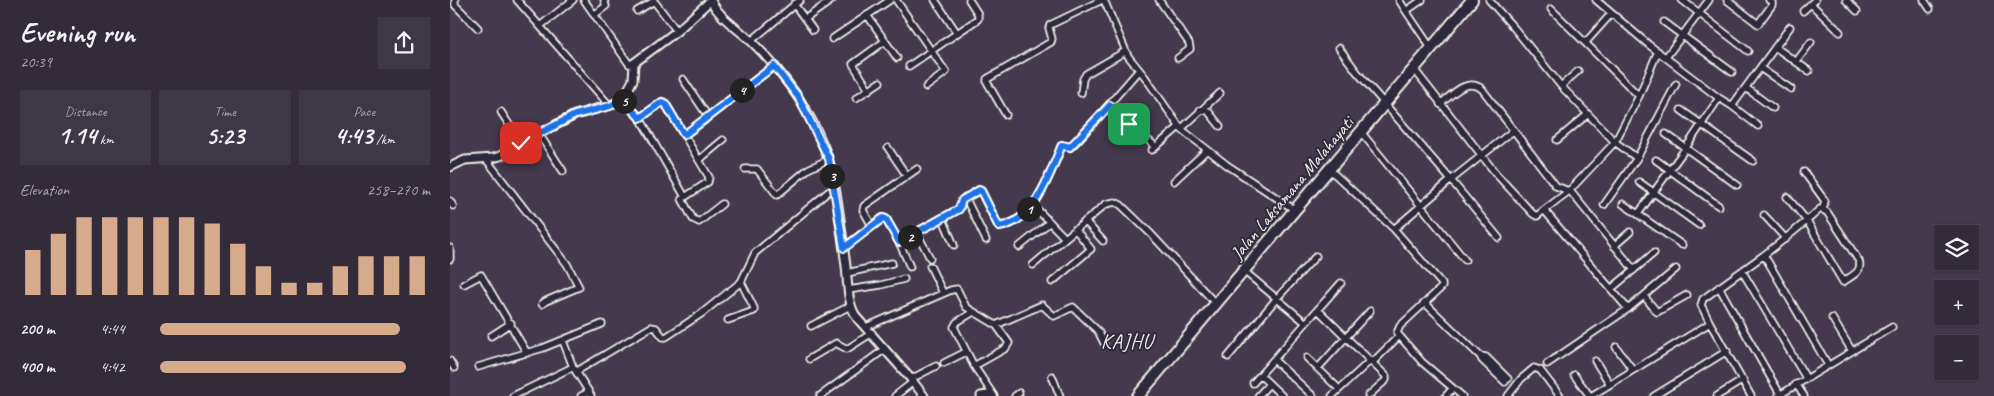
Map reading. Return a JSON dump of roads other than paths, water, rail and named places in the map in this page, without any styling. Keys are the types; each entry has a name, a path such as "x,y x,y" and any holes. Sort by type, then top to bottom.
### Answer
{"highway":[{"name":"Jalan Laksamana Malahayati","path":"1138,396 1472,0"}],"street":[{"path":"455,0 455,5 478,28"},
{"path":"518,0 610,106"},
{"path":"540,26 573,0"},
{"path":"584,0 629,64 634,63 677,30 711,0 718,12 751,41 774,66 799,98 829,159 844,248 850,306 857,318 872,333 924,396"},
{"path":"594,15 605,7 606,3 604,0"},
{"path":"805,19 832,0"},
{"path":"832,39 890,0"},
{"path":"896,0 946,73 926,87"},
{"path":"935,0 958,33"},
{"path":"909,66 979,17 969,0"},
{"path":"1006,114 987,79 1052,41 1048,28 1050,25 1103,0 1126,51 1180,128 1227,165 1295,210"},
{"path":"1159,0 1190,43 1190,49 1178,58"},
{"path":"1399,0 1431,48"},
{"path":"1406,11 1422,0"},
{"path":"1489,0 1587,115 1615,142 1636,158"},
{"path":"1596,0 1658,51 1758,126"},
{"path":"1682,0 1748,51"},
{"path":"1666,57 1684,36 1709,0"},
{"path":"1727,0 1758,24 1772,5 1772,2 1769,0"},
{"path":"1846,0 1857,11"},
{"path":"1924,0 1930,9"},
{"path":"637,11 654,1 677,30"},
{"path":"751,41 797,2 813,30"},
{"path":"1803,11 1813,2 1840,32"},
{"path":"1551,9 1639,96"},
{"path":"1586,42 1611,14"},
{"path":"867,16 897,58"},
{"path":"1664,22 1732,72"},
{"path":"1732,106 1790,27"},
{"path":"868,90 853,64 884,41"},
{"path":"1796,62 1811,42"},
{"path":"1775,47 1809,71"},
{"path":"1339,48 1384,104 1499,238"},
{"path":"1081,93 1083,79 1086,74 1126,51"},
{"path":"1414,69 1482,156 1533,214 1537,216 1569,191 1615,142 1639,96 1658,51"},
{"path":"450,167 465,160 500,156 575,115 610,106 622,99 633,80 634,63"},
{"path":"684,135 774,66"},
{"path":"1760,68 1791,90"},
{"path":"899,242 959,209 962,200 977,190 980,190 999,227 1010,224 1033,205 1043,188 1062,145 1070,147 1110,105 1139,70"},
{"path":"1561,86 1578,71"},
{"path":"683,79 706,112 707,118"},
{"path":"856,98 880,82"},
{"path":"1604,205 1636,158 1676,84"},
{"path":"1440,104 1464,86 1474,85 1482,89 1556,186 1569,191 1634,270"},
{"path":"1746,88 1773,108"},
{"path":"1110,105 1154,149 1220,93"},
{"path":"1638,214 1686,149 1719,98"},
{"path":"622,99 640,118 686,197"},
{"path":"640,118 662,102 665,103 699,160 709,179 682,200 696,222 699,222 722,204"},
{"path":"1200,110 1208,111 1220,126"},
{"path":"1681,110 1753,161"},
{"path":"501,112 521,143"},
{"path":"1129,124 1137,115"},
{"path":"1557,140 1587,115"},
{"path":"1394,229 1451,180 1514,130"},
{"path":"1361,132 1465,260"},
{"path":"539,134 563,171"},
{"path":"1666,134 1737,185"},
{"path":"699,160 723,140"},
{"path":"888,148 907,176"},
{"path":"1174,181 1207,150"},
{"path":"486,159 567,264 580,286 542,304"},
{"path":"745,169 756,169 777,195 808,169 829,159"},
{"path":"1656,160 1720,206"},
{"path":"872,226 863,210 864,206 917,169"},
{"path":"1329,169 1394,229 1442,284 1442,287 1400,326 1397,333 1422,362 1462,396"},
{"path":"1751,396 1710,323 1701,305 1701,301 1786,239 1822,209 1825,201 1804,172"},
{"path":"1639,182 1699,225"},
{"path":"513,396 575,369 651,327 656,328 663,337 666,337 701,314 740,282 754,255 828,192 835,189"},
{"path":"965,197 986,240"},
{"path":"1787,197 1807,221 1843,282 1860,270 1861,266 1827,212 1822,209"},
{"path":"1033,265 1108,203 1115,202 1121,205 1151,234 1216,304"},
{"path":"1623,204 1682,245"},
{"path":"1033,205 1065,238"},
{"path":"1544,210 1628,309"},
{"path":"1764,215 1786,239"},
{"path":"844,248 885,218 899,242 910,267"},
{"path":"943,219 954,245"},
{"path":"1085,221 1103,241"},
{"path":"1019,247 1050,222"},
{"path":"1052,282 1092,249 1075,229"},
{"path":"1614,246 1630,232"},
{"path":"917,233 930,258"},
{"path":"450,248 450,259"},
{"path":"1611,289 1654,253"},
{"path":"1764,255 1828,365"},
{"path":"1228,357 1277,298 1316,256"},
{"path":"846,273 892,264"},
{"path":"930,266 943,293"},
{"path":"1547,364 1628,309 1676,270"},
{"path":"1244,271 1306,323"},
{"path":"1742,271 1806,378"},
{"path":"464,284 481,275 527,353"},
{"path":"848,290 904,279"},
{"path":"728,320 752,313 754,310 740,282"},
{"path":"1252,383 1341,283"},
{"path":"1719,287 1779,395 1892,327"},
{"path":"866,327 956,289 966,308 996,325 1005,336 1008,346 974,366"},
{"path":"1644,296 1657,312 1686,296"},
{"path":"1425,303 1482,360 1507,381"},
{"path":"996,325 1042,305 1045,306 1052,316 1073,307 1098,331 1104,342"},
{"path":"811,326 850,306"},
{"path":"1318,310 1346,335 1386,376 1387,378 1368,396"},
{"path":"1318,368 1346,335 1370,311"},
{"path":"972,313 954,325 954,330 993,396"},
{"path":"1832,318 1852,351"},
{"path":"1574,375 1590,396 1710,323"},
{"path":"491,336 511,324"},
{"path":"478,367 563,341 602,324"},
{"path":"810,359 838,343 845,349 848,348 872,333"},
{"path":"1332,396 1399,336"},
{"path":"563,341 575,369 590,394 582,396"},
{"path":"1616,347 1633,370"},
{"path":"820,396 885,349"},
{"path":"1654,396 1727,351"},
{"path":"944,363 966,352"},
{"path":"1308,358 1339,389"},
{"path":"1274,360 1313,396"},
{"path":"450,361 454,368"},
{"path":"1595,361 1610,384"},
{"path":"895,396 912,380 936,366"},
{"path":"1508,396 1521,379 1534,368 1540,370 1560,396"},
{"path":"1260,375 1282,396"},
{"path":"1052,376 1060,396"},
{"path":"1717,396 1743,380"},
{"path":"1258,396 1269,384"},
{"path":"1796,384 1804,396"},
{"path":"1446,396 1452,389"},
{"path":"981,396 988,394 993,396"}],"district":[{"name":"KAJHU","path":"1127,341"}]}
